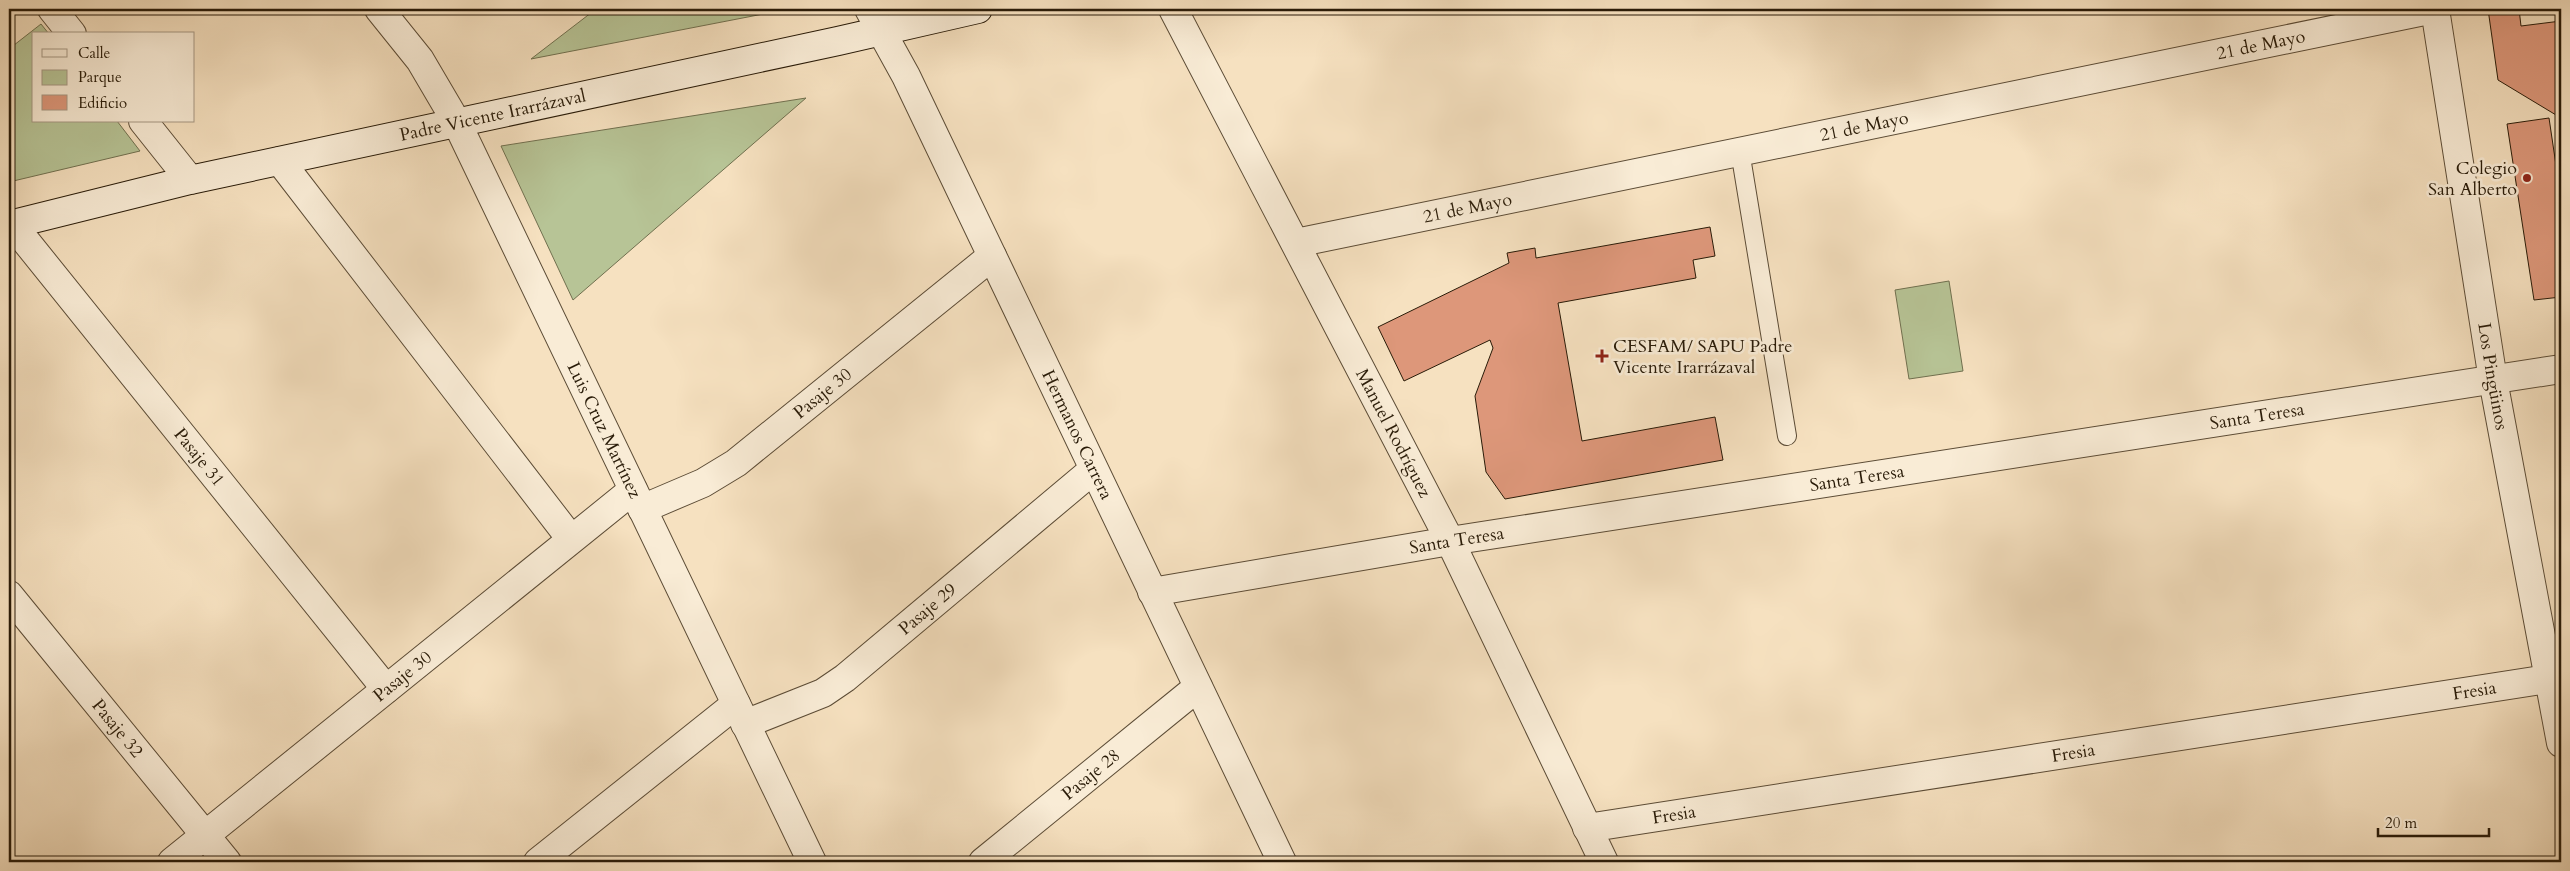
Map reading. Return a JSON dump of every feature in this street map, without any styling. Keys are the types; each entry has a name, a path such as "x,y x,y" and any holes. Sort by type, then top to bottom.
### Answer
{"street":[{"path":"52,9 70,32"},
{"name":"Luis Cruz Martínez","path":"379,9 420,60 457,123 812,862"},
{"name":"Padre Vicente Irarrázaval","path":"10,224 190,180 457,123 876,20 978,9"},
{"name":"Manuel Rodríguez","path":"1173,9 1450,541 1604,862"},
{"name":"21 de Mayo","path":"1296,243 2434,9"},
{"name":"Los Pingüinos","path":"2434,9 2494,380 2555,678 2561,743"},
{"name":"Hermanos Carrera","path":"876,20 992,256 1282,862"},
{"path":"144,122 190,180"},
{"path":"280,160 571,539"},
{"name":"Pasaje 31","path":"10,224 386,689"},
{"name":"Pasaje 30","path":"172,862 571,539 637,500 703,483 736,463 992,256"},
{"name":"Santa Teresa","path":"1152,592 1450,541 2561,370"},
{"name":"Pasaje 29","path":"538,862 740,714 823,692 845,678 1093,470"},
{"name":"Pasaje 32","path":"9,595 227,862"},
{"name":"Fresia","path":"1587,828 2555,678"},
{"name":"Pasaje 28","path":"983,862 1198,687"}],"lane":[{"path":"1740,151 1787,436"}],"green space":[{"path":"596,9 789,9 531,59"},
{"path":"41,24 47,32 32,32 32,122 118,122 140,151 9,182 9,49"},
{"path":"806,98 573,300 501,146"},
{"path":"1949,281 1963,371 1909,379 1895,290"}],"building":[{"path":"2488,9 2519,9 2521,26 2561,21 2561,118 2498,80"},
{"path":"2549,118 2561,199 2561,297 2534,300 2507,124"},
{"path":"1710,227 1715,256 1693,260 1696,278 1558,303 1582,441 1715,417 1723,460 1505,499 1486,472 1475,396 1493,348 1490,340 1404,381 1378,327 1509,263 1507,253 1535,248 1536,258"}],"place":[{"name":"Colegio San Alberto","path":"2527,178"},
{"name":"CESFAM/ SAPU Padre Vicente Irarrázaval","path":"1602,356"}]}
